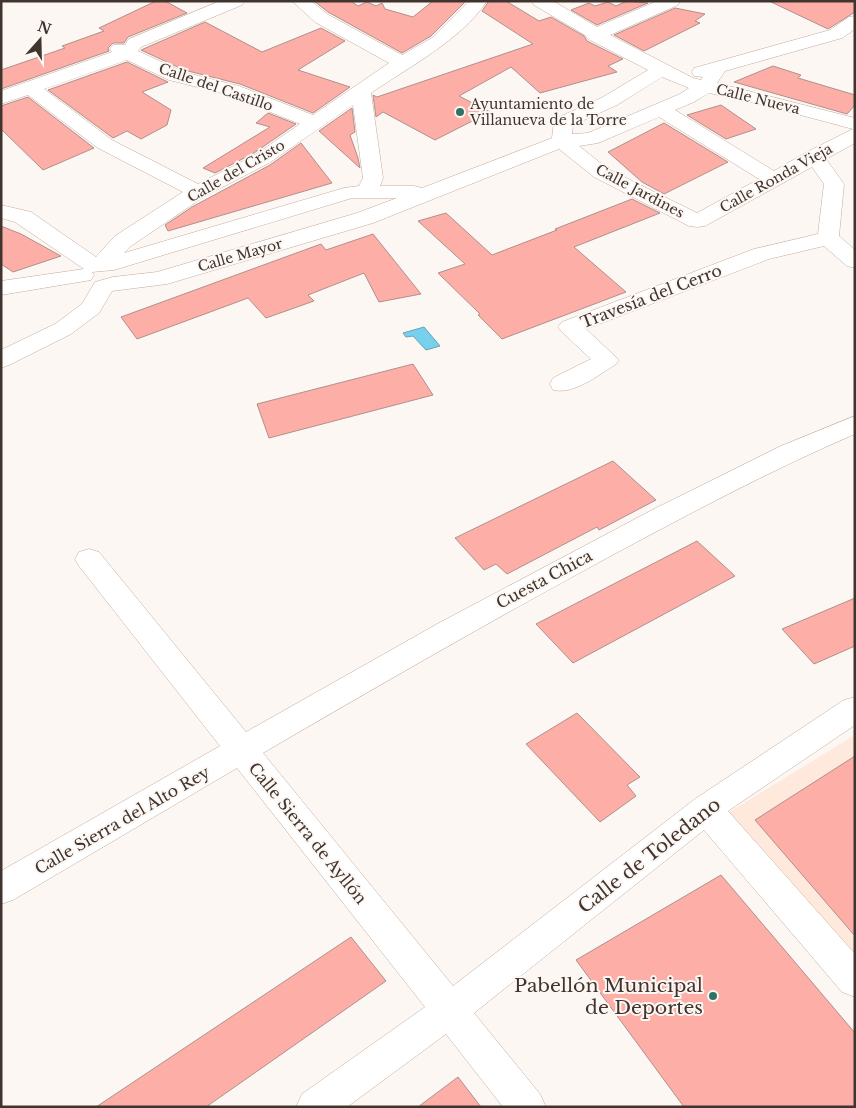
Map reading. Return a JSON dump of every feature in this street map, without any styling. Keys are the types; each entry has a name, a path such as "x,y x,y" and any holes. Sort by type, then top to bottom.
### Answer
{"street":[{"path":"1,98 124,51 135,43 236,1"},
{"path":"300,1 321,18 402,63"},
{"name":"Calle del Cristo","path":"1,360 63,329 91,308 100,274 123,241 198,192 262,159 361,90 438,42 478,1"},
{"name":"Calle Nueva","path":"540,1 594,35 687,82 709,75 767,100 855,124"},
{"path":"594,35 672,1"},
{"name":"Calle Mayor","path":"100,274 159,279 365,218 561,141 591,140 687,98 709,75 836,34 855,21"},
{"name":"Calle del Castillo","path":"124,51 176,76 232,90 313,122"},
{"path":"561,141 564,122 666,72"},
{"path":"31,88 106,144 198,192"},
{"path":"361,90 373,178 359,192 365,218"},
{"path":"659,109 773,179"},
{"name":"Calle Ronda Vieja","path":"697,221 855,135"},
{"name":"Calle Jardines","path":"561,141 601,173 697,221"},
{"path":"814,156 834,184 828,238 855,261"},
{"name":"Calle Mayor","path":"100,274 359,192 428,192"},
{"path":"1,212 24,218 100,274"},
{"name":"Travesía del Cerro","path":"562,384 606,360 570,327 762,254 828,238"},
{"path":"1,288 100,274"},
{"name":"Cuesta Chica","path":"242,751 483,610 806,444 855,424"},
{"name":"Calle Sierra de Ayllón","path":"89,559 527,1107"},
{"name":"Calle de Toledano","path":"316,1107 450,1010 706,809 851,719"},
{"name":"Calle Sierra del Alto Rey","path":"1,889 242,751"},
{"path":"706,809 855,980"}],"shaded area":[{"path":"855,735 855,960 726,814"}],"water":[{"path":"424,327 440,346 426,350 413,336 406,337 403,333"}],"building":[{"path":"156,1 165,1 187,13 128,37 124,43 113,43 108,48 109,51 1,89 1,70 65,48 62,46 104,31 99,28"},
{"path":"314,1 351,1 358,6 367,2 376,6 382,3 385,9 413,17 433,1 466,1 431,36 402,53 328,12"},
{"path":"489,1 506,1 539,21 551,17 584,36 587,41 623,59 608,66 617,72 540,93 511,67 459,96 490,112 435,140 383,112 376,117 373,95 377,97 533,44 482,11"},
{"path":"627,1 648,3 597,25 571,10 589,3 595,6 608,2 616,6"},
{"path":"769,1 855,1 855,12 828,29"},
{"path":"675,8 705,14 695,21 700,23 644,51 614,35"},
{"path":"205,22 262,52 321,28 345,41 298,70 350,87 313,113 240,84 184,70 141,50"},
{"path":"127,62 168,82 142,92 171,110 167,125 141,139 127,131 113,138 48,90"},
{"path":"773,66 801,75 798,78 855,95 855,105 847,114 734,82"},
{"path":"28,97 94,148 43,170 1,129 1,106"},
{"path":"721,105 756,129 726,139 687,115"},
{"path":"352,108 355,132 350,135 360,168 319,131"},
{"path":"268,113 296,124 254,153 215,173 203,168 270,127 256,123"},
{"path":"664,123 728,162 664,194 642,182 608,152"},
{"path":"301,143 332,183 168,231 165,225 192,207 270,165"},
{"path":"632,199 660,213 574,247 626,292 502,339 478,315 480,314 438,273 465,264 418,221 446,213 492,255"},
{"path":"1,226 21,234 61,256 13,272 1,264"},
{"path":"373,234 421,294 379,302 364,273 308,295 314,301 266,318 248,298 137,339 121,317 321,244 326,250"},
{"path":"413,364 433,395 269,438 257,404"},
{"path":"613,461 656,500 599,530 597,527 507,574 496,564 484,570 455,538"},
{"path":"697,541 735,576 573,663 536,624"},
{"path":"855,598 855,646 814,664 782,629"},
{"path":"577,713 640,777 627,785 636,796 600,822 526,744"},
{"path":"855,756 855,936 755,820"},
{"name":"Pabellón Municipal de Deportes","path":"721,875 855,1033 855,1107 684,1107 576,960"},
{"path":"351,937 386,981 206,1107 96,1107"},
{"path":"458,1077 481,1107 418,1107"}],"place":[{"name":"Ayuntamiento de Villanueva de la Torre","path":"460,112"},
{"name":"Pabellón Municipal de Deportes","path":"713,996"}]}
